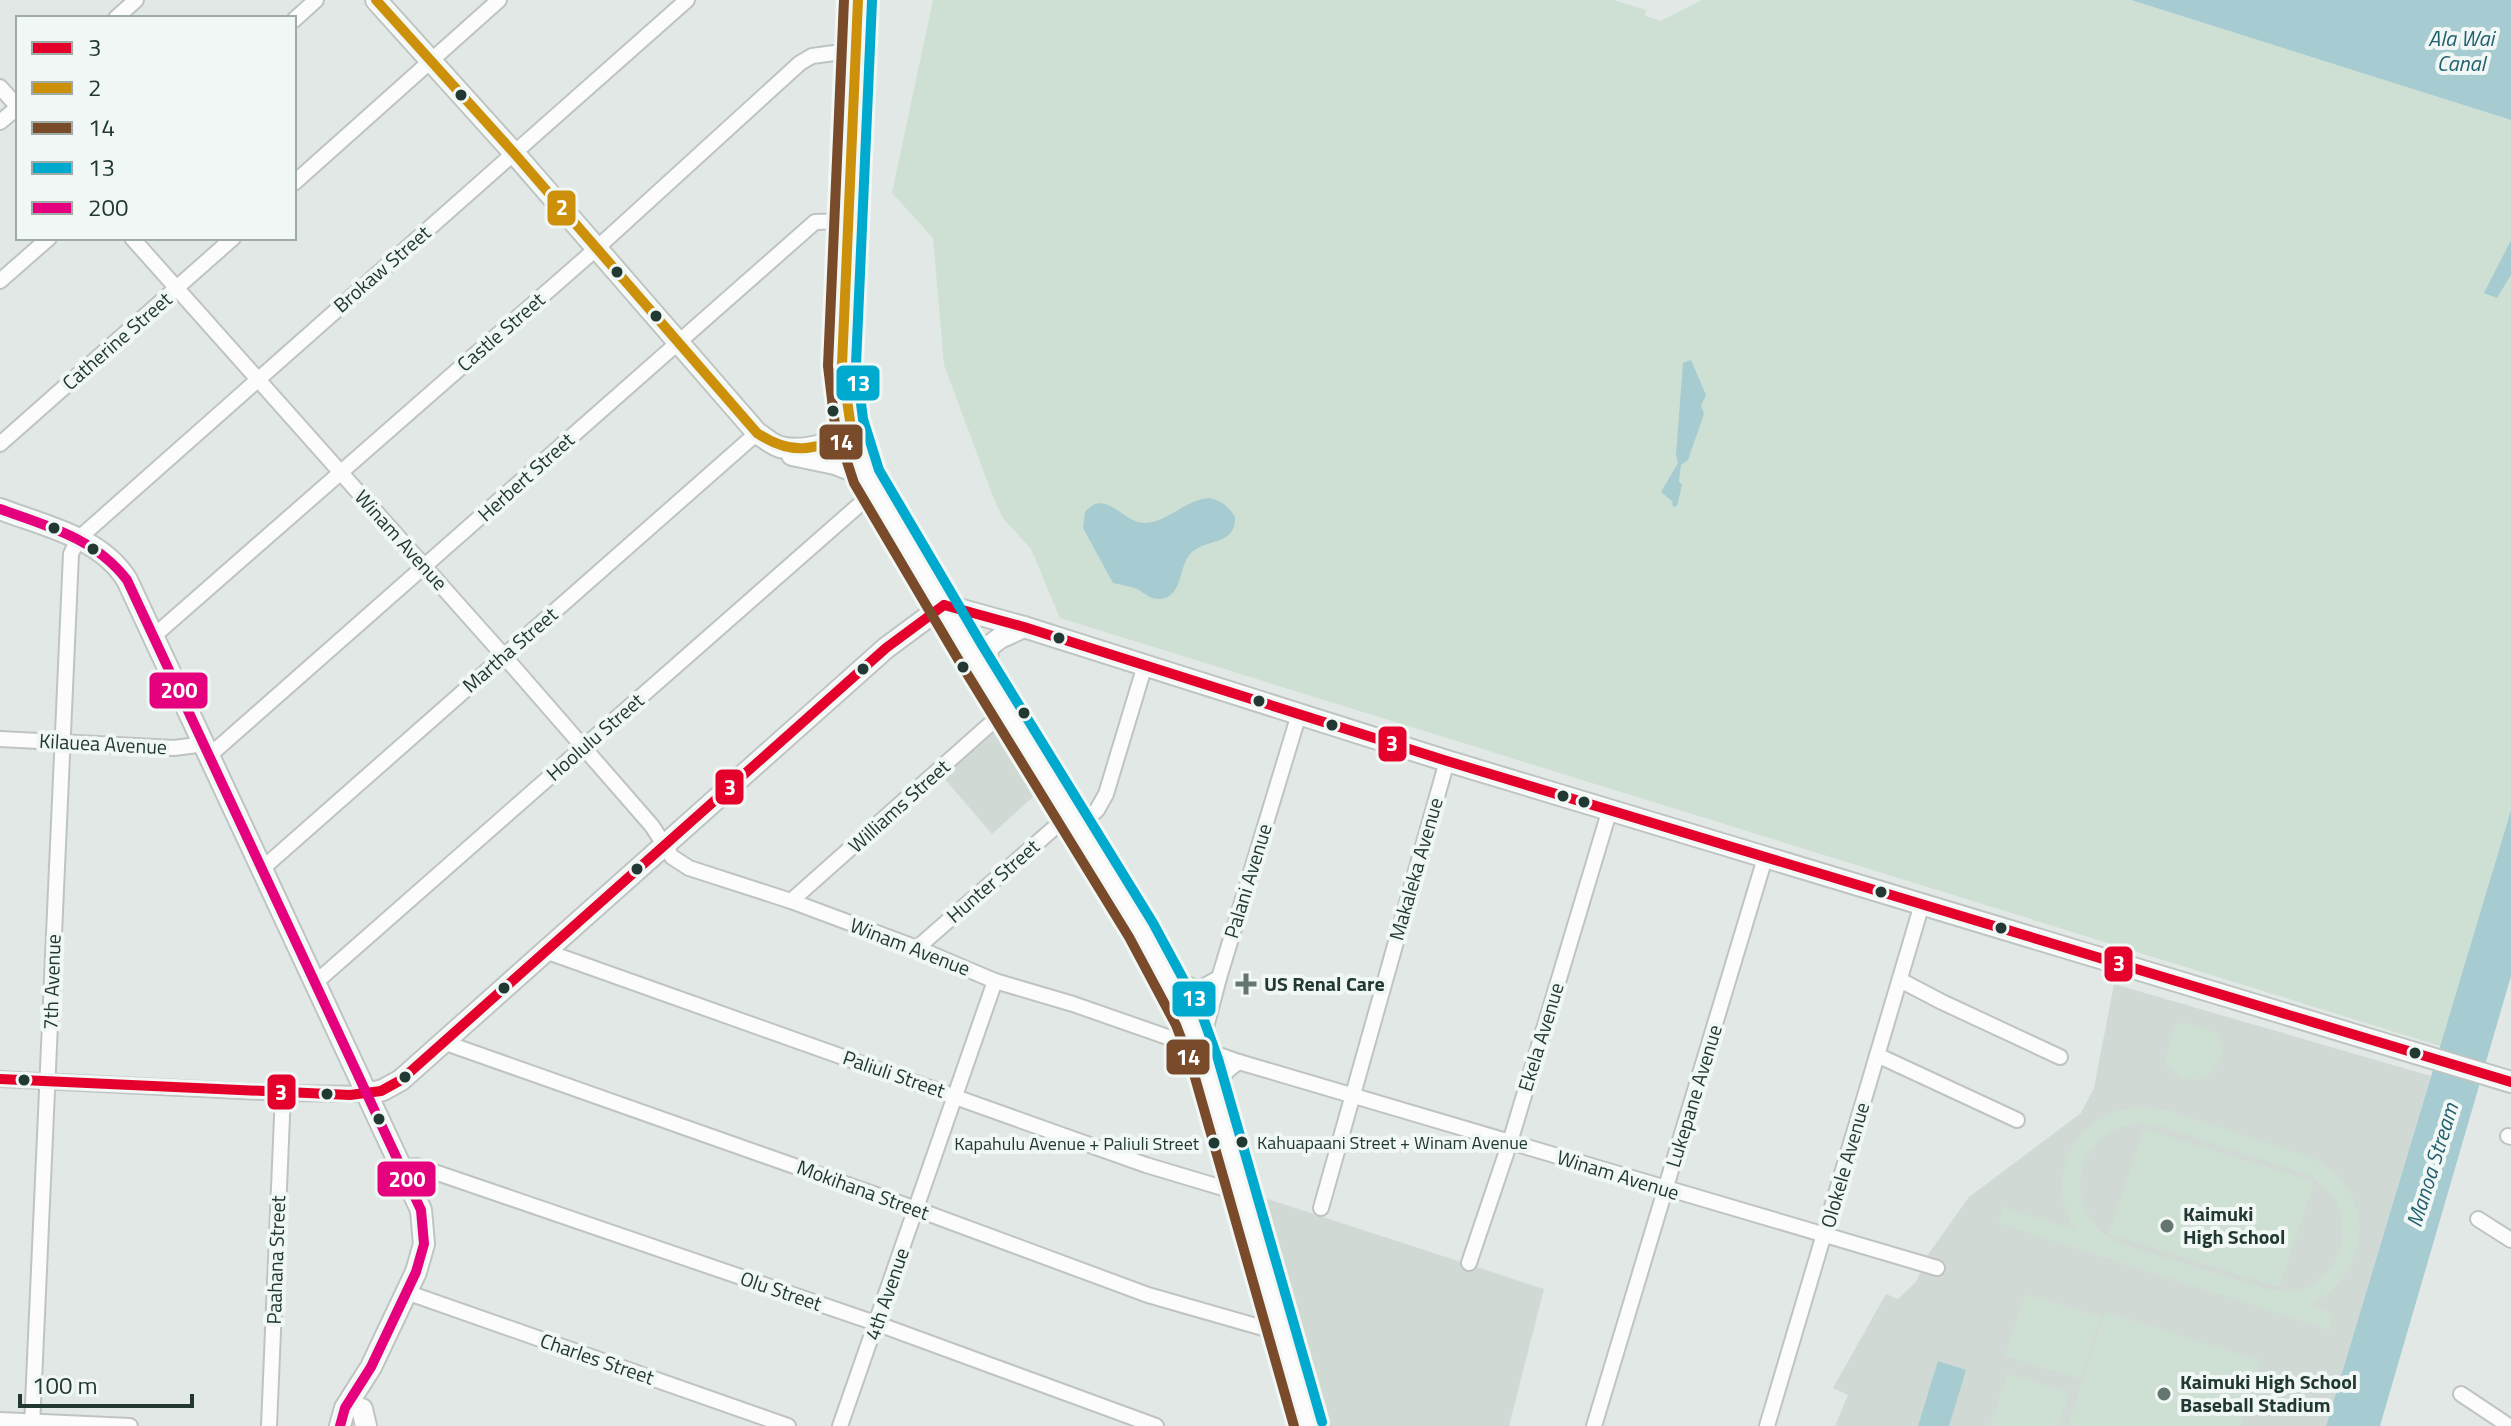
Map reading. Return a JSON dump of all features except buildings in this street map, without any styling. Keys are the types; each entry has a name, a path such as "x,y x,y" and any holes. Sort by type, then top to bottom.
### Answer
{"street":[{"path":"118,16 136,0"},
{"path":"296,18 316,0"},
{"path":"376,0 514,153 757,433 793,455 835,464 871,484"},
{"path":"296,181 499,0"},
{"name":"Brokaw Street","path":"78,539 687,0"},
{"path":"854,1 857,50 842,365 852,435 871,484 1166,975 1200,1050 1309,1426"},
{"name":"Castle Street","path":"155,635 597,248 800,63 812,56 857,50"},
{"path":"0,87 16,105"},
{"path":"0,122 16,109"},
{"name":"Herbert Street","path":"208,750 414,577 815,222 849,221"},
{"path":"0,281 47,240"},
{"name":"Winam Avenue","path":"134,240 504,656 652,826 672,857 689,868 791,901 995,981 1073,1004 1200,1050 1937,1268"},
{"name":"Catherine Street","path":"0,444 231,240"},
{"name":"Martha Street","path":"263,868 757,433"},
{"path":"778,447 802,448 827,444 852,435"},
{"name":"Hoolulu Street","path":"315,983 583,748 871,484"},
{"path":"0,509 93,546 121,570 155,635 421,1210 425,1233 421,1258 371,1367 345,1408 340,1426"},
{"name":"7th Avenue","path":"32,1424 71,554 78,539"},
{"path":"944,605 1024,627 1765,858 2505,1078"},
{"path":"0,1079 283,1093 367,1094 383,1090 401,1080 886,648 944,605"},
{"path":"986,678 988,647 1024,627"},
{"name":"Hunter Street","path":"917,948 1074,821 1097,810 1106,794 1145,665"},
{"name":"Williams Street","path":"791,901 1006,710"},
{"name":"Palani Avenue","path":"1200,1050 1299,714"},
{"name":"Kilauea Avenue","path":"0,739 208,750"},
{"name":"Makaleka Avenue","path":"1321,1208 1447,761"},
{"name":"Ekela Avenue","path":"1469,1263 1510,1142 1610,809"},
{"name":"Lukepane Avenue","path":"1594,1426 1765,858"},
{"name":"Olokele Avenue","path":"1767,1426 1922,904"},
{"name":"Paliuli Street","path":"545,951 1146,1165 1243,1194"},
{"path":"1166,975 1199,989 1219,978"},
{"path":"1900,980 2060,1057"},
{"name":"4th Avenue","path":"840,1426 995,981"},
{"name":"Mokihana Street","path":"443,1042 916,1209 1148,1295 1284,1334"},
{"path":"1877,1055 2017,1120"},
{"path":"1220,1118 1220,1080 1226,1070 1239,1062"},
{"name":"Paahana Street","path":"269,1426 283,1093"},
{"name":"Olu Street","path":"402,1167 417,1166 878,1324 1156,1426"},
{"path":"2478,1219 2511,1240"},
{"name":"Charles Street","path":"406,1292 788,1426"},
{"path":"347,1426 364,1418 371,1367"},
{"path":"2461,1394 2509,1426"},
{"path":"0,1420 32,1424 130,1426"}],"shaded area":[{"path":"993,729 1034,796 992,834 942,776"},
{"name":"Kaimuki High School","path":"2114,984 2431,1076 2326,1426 1835,1426 1848,1395 1833,1388 1886,1294 1898,1299 1916,1282 1927,1256 1969,1197 2081,1113 2094,1088"},
{"path":"1268,1199 1544,1289 1509,1426 1322,1426 1289,1308 1255,1204"}],"green space":[{"path":"933,0 1614,0 1646,10 1645,16 1661,21 1702,0 2131,0 2511,120 2511,810 2440,1046 1060,618 1031,549 1003,518 994,499 944,365 933,238 892,193"},
{"path":"2181,1022 2215,1032 2221,1046 2220,1058 2216,1068 2207,1076 2186,1079 2175,1073 2166,1062 2173,1027"},
{"path":"2139,1107 2165,1110 2307,1156 2330,1170 2347,1187 2356,1208 2359,1229 2356,1251 2347,1272 2331,1290 2309,1305 2332,1314 2328,1329 1998,1223 2003,1207 2075,1230 2065,1205 2062,1182 2065,1165 2080,1136 2106,1116","holes":["2142,1123 2161,1126 2312,1176 2335,1198 2342,1216 2340,1253 2327,1274 2309,1287 2287,1292 2266,1289 2124,1245 2103,1232 2088,1216 2081,1196 2080,1176 2087,1157 2099,1140 2118,1128"]},
{"path":"2144,1129 2314,1182 2279,1287 2109,1234"},
{"path":"2025,1294 2100,1317 2081,1379 2005,1356"},
{"name":"Kaimuki High School Baseball Stadium","path":"2105,1312 2261,1361 2240,1426 2068,1426"},
{"path":"2008,1374 2069,1393 2058,1426 1990,1426"}],"water":[{"name":"Ala Wai Canal","path":"2131,0 2511,0 2511,120"},
{"path":"2511,240 2511,275 2497,298 2484,293"},
{"path":"1691,360 1706,395 1701,406 1704,414 1688,460 1681,465 1679,481 1682,485 1677,506 1673,507 1672,501 1661,492 1678,463 1683,363"},
{"path":"1210,498 1230,510 1235,517 1234,527 1225,537 1190,554 1173,593 1160,599 1113,583 1083,528 1085,512 1100,503 1137,522 1146,523 1162,519 1193,502"},
{"name":"Manoa Stream","path":"2511,810 2511,976 2380,1426 2326,1426"},
{"path":"1938,1361 1966,1370 1949,1426 1918,1426"}],"transit line":[{"name":"2","path":"376,0 514,153 757,433 793,448 814,447 852,435"},
{"name":"14","path":"844,0 828,366 835,425 854,483 1129,937 1176,1025 1192,1067 1294,1426"},
{"name":"2","path":"852,435 842,365 858,0"},
{"name":"13","path":"872,1 856,364 863,419 879,470 982,645 1153,923 1201,1012 1218,1059 1322,1422"},
{"name":"200","path":"0,509 69,535 100,554 127,580 421,1210 424,1244 416,1272 371,1367 345,1408 340,1426"},
{"name":"3","path":"944,605 1024,627 1447,761 2511,1082"},
{"name":"3","path":"0,1079 350,1095 381,1091 401,1080 886,648 944,605"}],"place":[{"name":"US Renal Care","path":"1246,984"},
{"name":"Kahuapaani Street + Winam Avenue","path":"1242,1142"},
{"name":"Kapahulu Avenue + Paliuli Street","path":"1214,1143"},
{"name":"Kaimuki High School","path":"2167,1226"},
{"name":"Kaimuki High School Baseball Stadium","path":"2164,1394"}]}
